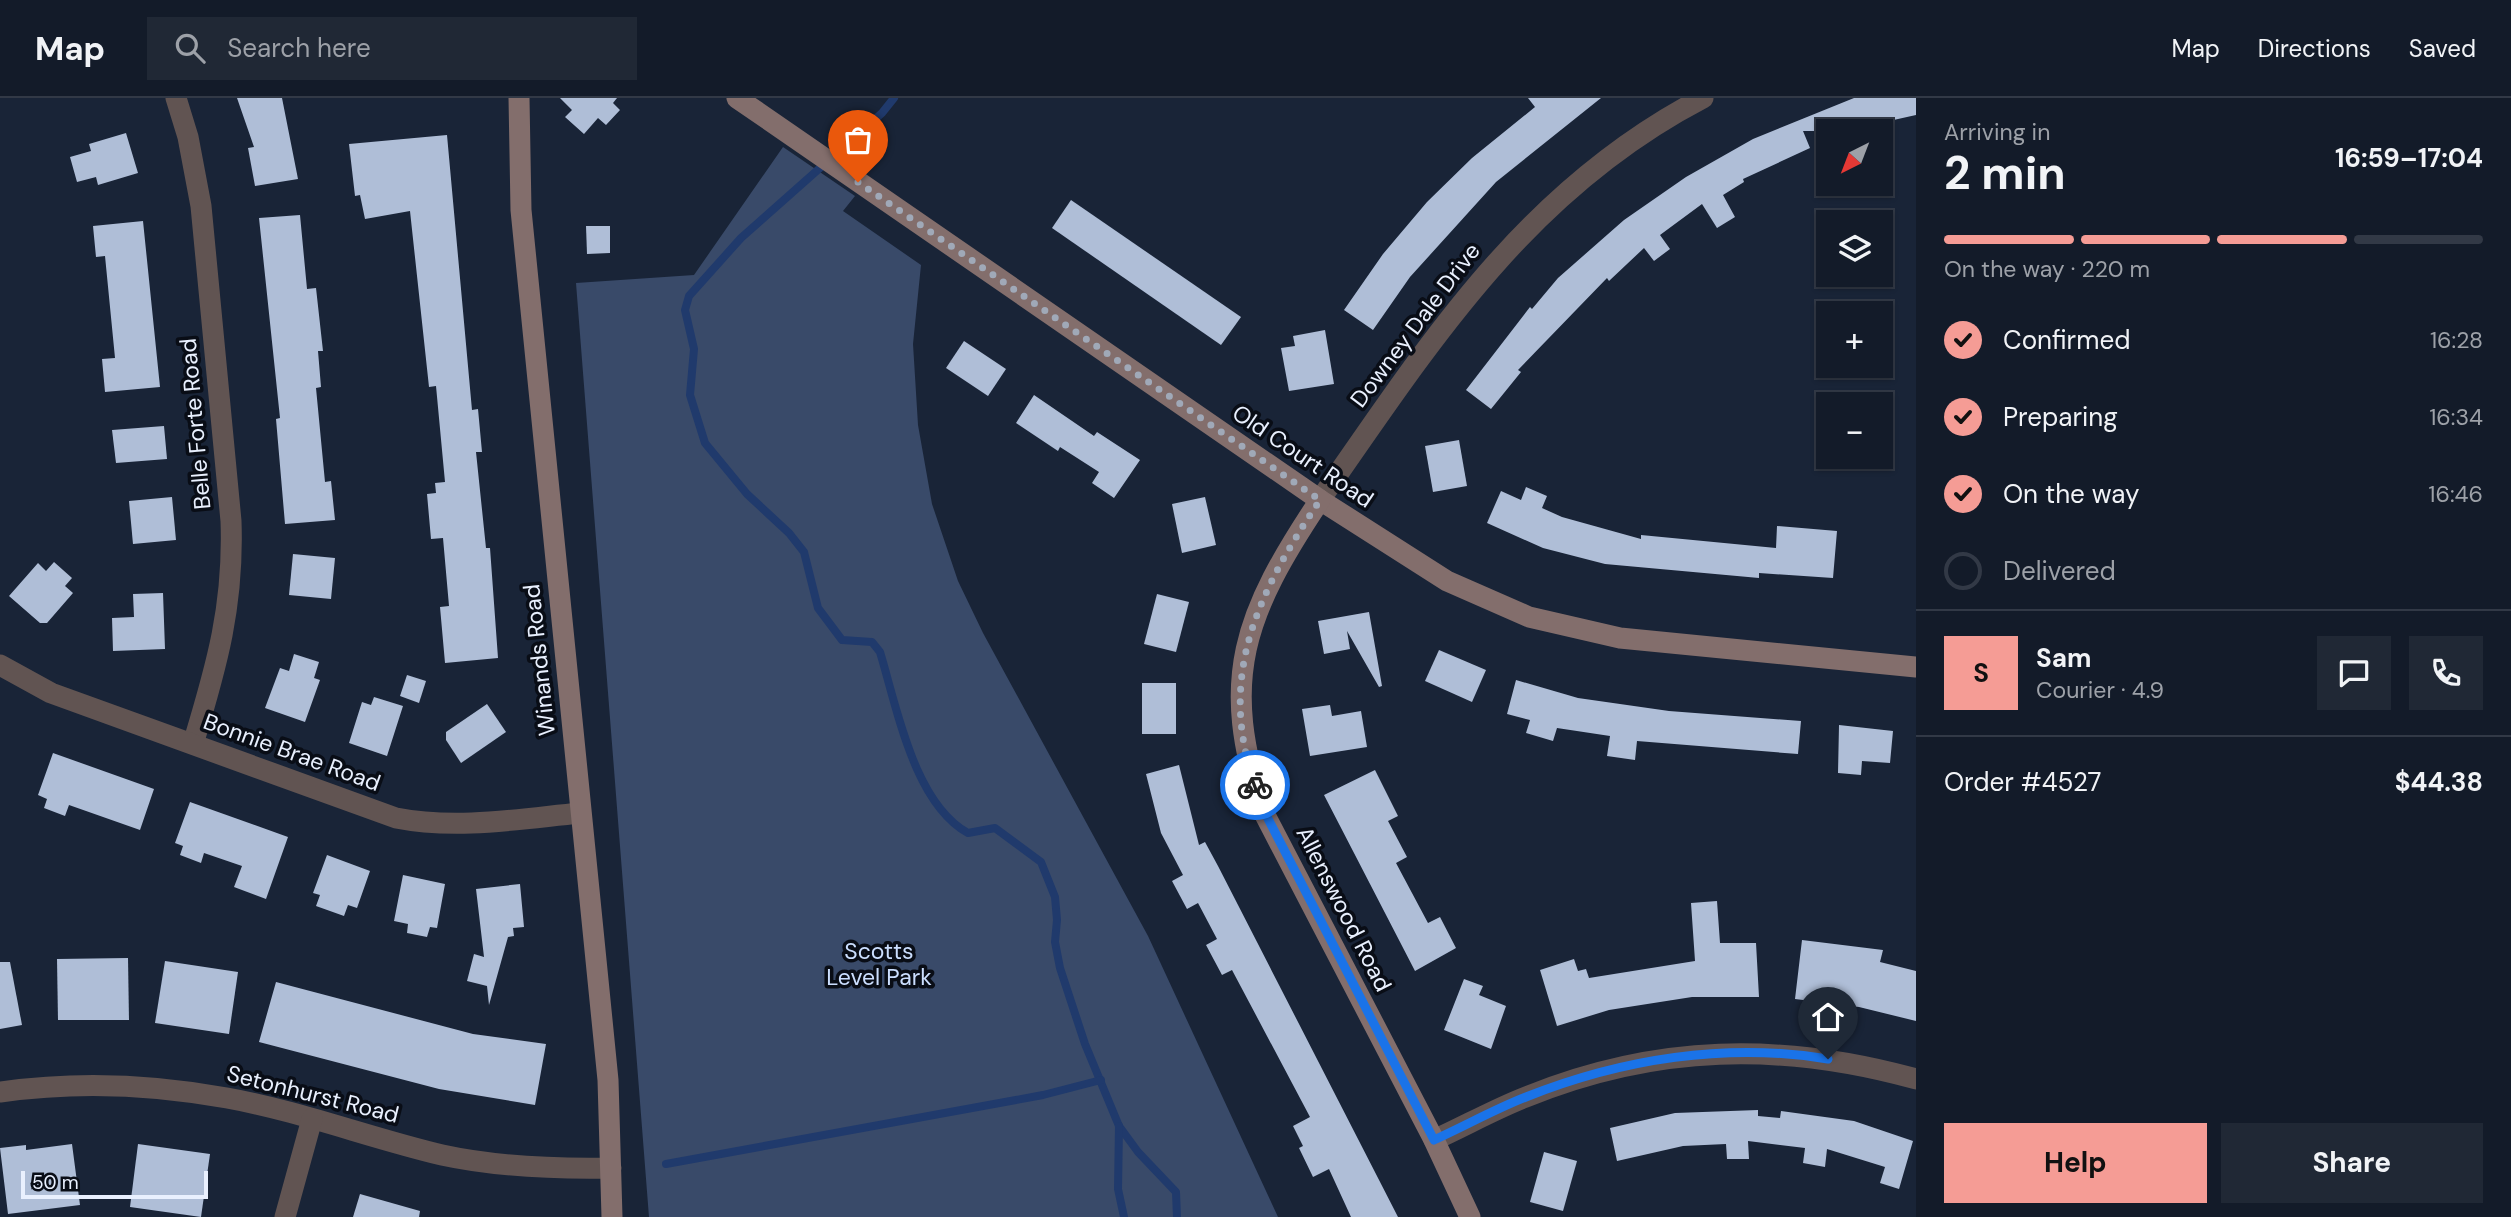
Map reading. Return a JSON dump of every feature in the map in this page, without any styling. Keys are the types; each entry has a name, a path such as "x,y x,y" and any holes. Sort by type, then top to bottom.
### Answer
{"street":[{"name":"Belle Forte Road","path":"176,98 188,136 201,206 231,521 233,572 218,661 193,744"},
{"name":"Winands Road","path":"519,98 521,210 608,1080 612,1217"},
{"name":"Old Court Road","path":"737,98 1320,500 1447,581 1529,617 1619,638 1916,667"},
{"name":"Downey Dale Drive","path":"1320,500 1434,337 1509,247 1565,194 1634,140 1703,98"},
{"name":"Allenswood Road","path":"1320,500 1264,592 1249,634 1242,676 1241,723 1248,765 1265,813 1471,1217"},
{"name":"Bonnie Brae Road","path":"0,665 51,693 396,818 428,824 458,825 580,813"},
{"path":"1434,1140 1526,1097 1580,1079 1633,1064 1690,1055 1748,1052 1808,1056 1869,1066 1916,1079"},
{"name":"Setonhurst Road","path":"0,1092 76,1085 127,1084 230,1098 444,1155 561,1169 611,1168"},
{"path":"285,1217 312,1119"}],"green space":[{"name":"Scotts Level Park","path":"783,147 855,196 843,211 921,265 913,344 918,425 932,504 958,581 983,633 1148,936 1278,1217 649,1217 576,283 694,275"}],"building":[{"path":"237,98 282,98 298,179 255,186 248,148 254,147"},
{"path":"560,98 617,98 613,103 620,110 606,125 598,118 584,134 565,117 572,110"},
{"path":"1528,98 1601,98 1496,182 1410,277 1373,330 1344,310 1383,254 1427,202 1472,158 1535,107"},
{"path":"1854,98 1916,98 1916,115 1894,120 1816,119 1816,131 1803,131 1810,148 1743,179 1744,182 1723,195 1735,217 1717,228 1702,204 1660,235 1670,249 1654,261 1644,248 1609,281 1607,278 1518,370 1521,372 1491,409 1466,390 1530,307 1532,309 1558,278 1624,220 1686,177 1753,139"},
{"path":"126,133 138,173 98,185 96,177 77,182 70,157 91,151 89,144"},
{"path":"447,135 472,410 478,409 482,452 476,452 486,548 490,548 498,658 445,663 440,607 449,606 443,538 431,539 427,494 436,493 435,483 445,482 436,386 429,387 410,211 365,219 360,195 355,196 349,144"},
{"path":"1071,200 1241,317 1221,345 1052,228"},
{"path":"300,215 307,289 316,288 323,351 318,351 321,387 316,388 325,482 331,481 335,520 285,524 276,419 280,418 259,218"},
{"path":"143,221 160,387 105,392 102,359 115,358 105,256 96,257 93,226"},
{"path":"586,226 610,226 610,253 587,254"},
{"path":"1325,330 1334,384 1289,391 1281,348 1295,346 1293,336"},
{"path":"964,341 1006,369 988,396 946,368"},
{"path":"1034,395 1094,436 1097,432 1140,460 1114,498 1092,483 1099,472 1060,447 1058,451 1016,423"},
{"path":"164,426 167,459 116,463 112,430"},
{"path":"1459,440 1467,486 1433,492 1425,446"},
{"path":"1526,487 1547,496 1542,508 1562,517 1641,539 1641,535 1776,548 1777,526 1837,531 1833,578 1759,573 1759,578 1605,564 1543,548 1487,523 1501,491 1521,500"},
{"path":"172,497 176,540 133,544 129,501"},
{"path":"1205,497 1216,545 1182,553 1172,504"},
{"path":"293,554 335,558 331,599 289,595"},
{"path":"54,562 72,578 65,586 73,593 47,623 40,623 9,596 38,563 46,571"},
{"path":"163,593 165,649 113,651 112,618 134,617 133,594"},
{"path":"1157,594 1189,602 1176,652 1144,644"},
{"path":"1369,612 1382,686 1379,687 1347,631 1350,649 1324,654 1318,621"},
{"path":"1439,650 1486,670 1472,702 1425,681"},
{"path":"294,654 319,662 314,678 320,680 305,722 265,708 280,668 289,671"},
{"path":"407,675 426,681 419,703 400,696"},
{"path":"1516,680 1578,698 1669,711 1801,721 1798,754 1637,741 1635,760 1607,756 1610,736 1557,728 1553,741 1526,733 1530,720 1507,714"},
{"path":"1142,683 1176,683 1176,734 1142,734"},
{"path":"374,697 403,706 387,756 349,743 362,702 371,705"},
{"path":"487,704 506,732 461,763 446,740 446,732"},
{"path":"1330,705 1332,716 1361,711 1367,747 1310,756 1302,709"},
{"path":"1839,725 1893,731 1890,763 1862,761 1861,775 1838,773"},
{"path":"53,753 154,789 140,830 69,805 65,816 44,808 47,799 38,795"},
{"path":"1179,765 1199,845 1205,842 1218,866 1398,1217 1351,1217 1329,1169 1313,1177 1299,1148 1303,1146 1293,1126 1310,1117 1232,970 1222,975 1206,945 1217,939 1198,903 1187,909 1172,881 1183,875 1161,833 1146,774"},
{"path":"1375,770 1398,816 1388,821 1407,857 1396,863 1428,923 1440,917 1456,948 1415,971 1324,795"},
{"path":"190,802 288,837 266,899 234,887 242,866 204,853 201,863 180,855 183,846 175,843"},
{"path":"327,855 370,871 357,908 348,905 344,916 316,906 320,895 313,893"},
{"path":"403,875 445,884 437,928 430,927 427,937 407,933 408,924 394,921"},
{"path":"520,884 524,927 513,928 514,936 508,937 489,1005 487,986 467,981 474,954 484,957 476,889"},
{"path":"1717,901 1720,943 1756,943 1759,997 1692,997 1609,1010 1557,1026 1540,970 1574,959 1578,971 1586,969 1589,978 1695,961 1691,903"},
{"path":"1802,940 1883,950 1880,962 1916,971 1916,1021 1859,1007 1795,999"},
{"path":"128,958 129,1020 58,1020 57,959"},
{"path":"165,961 238,972 229,1034 155,1023"},
{"path":"0,962 10,962 22,1025 0,1029"},
{"path":"1464,979 1483,986 1479,995 1506,1006 1491,1049 1444,1030"},
{"path":"276,982 473,1034 546,1044 535,1105 439,1089 259,1042"},
{"path":"1758,1110 1758,1116 1780,1118 1781,1111 1854,1121 1913,1141 1899,1189 1880,1183 1885,1167 1827,1149 1825,1167 1803,1163 1805,1148 1748,1141 1749,1159 1727,1159 1726,1144 1683,1146 1617,1161 1610,1128 1675,1113"},
{"path":"72,1144 80,1205 8,1214 0,1148 26,1145 26,1150"},
{"path":"138,1144 210,1154 201,1217 130,1207"},
{"path":"1544,1152 1577,1161 1563,1211 1530,1202"},
{"path":"360,1194 420,1211 419,1217 353,1217"}],"waterway":[{"path":"894,98 882,113 741,238 689,296 685,310 694,349 690,395 705,443 747,494 789,533 804,552 818,608 842,640 872,642 880,652 910,752 934,800 949,819 968,833 995,828 1041,862 1055,897 1055,942 1060,968 1085,1044 1119,1126 1138,1152 1176,1192 1177,1217"},
{"path":"666,1164 1043,1095 1101,1080"},
{"path":"1119,1126 1118,1189 1124,1217"}],"way so far":[{"path":"858,182 1320,500 1264,592 1249,634 1242,676 1241,723 1248,765 1255,785"}],"route":[{"path":"1255,785 1265,813 1434,1140 1526,1097 1633,1064 1690,1055 1748,1052 1828,1059"}]}
